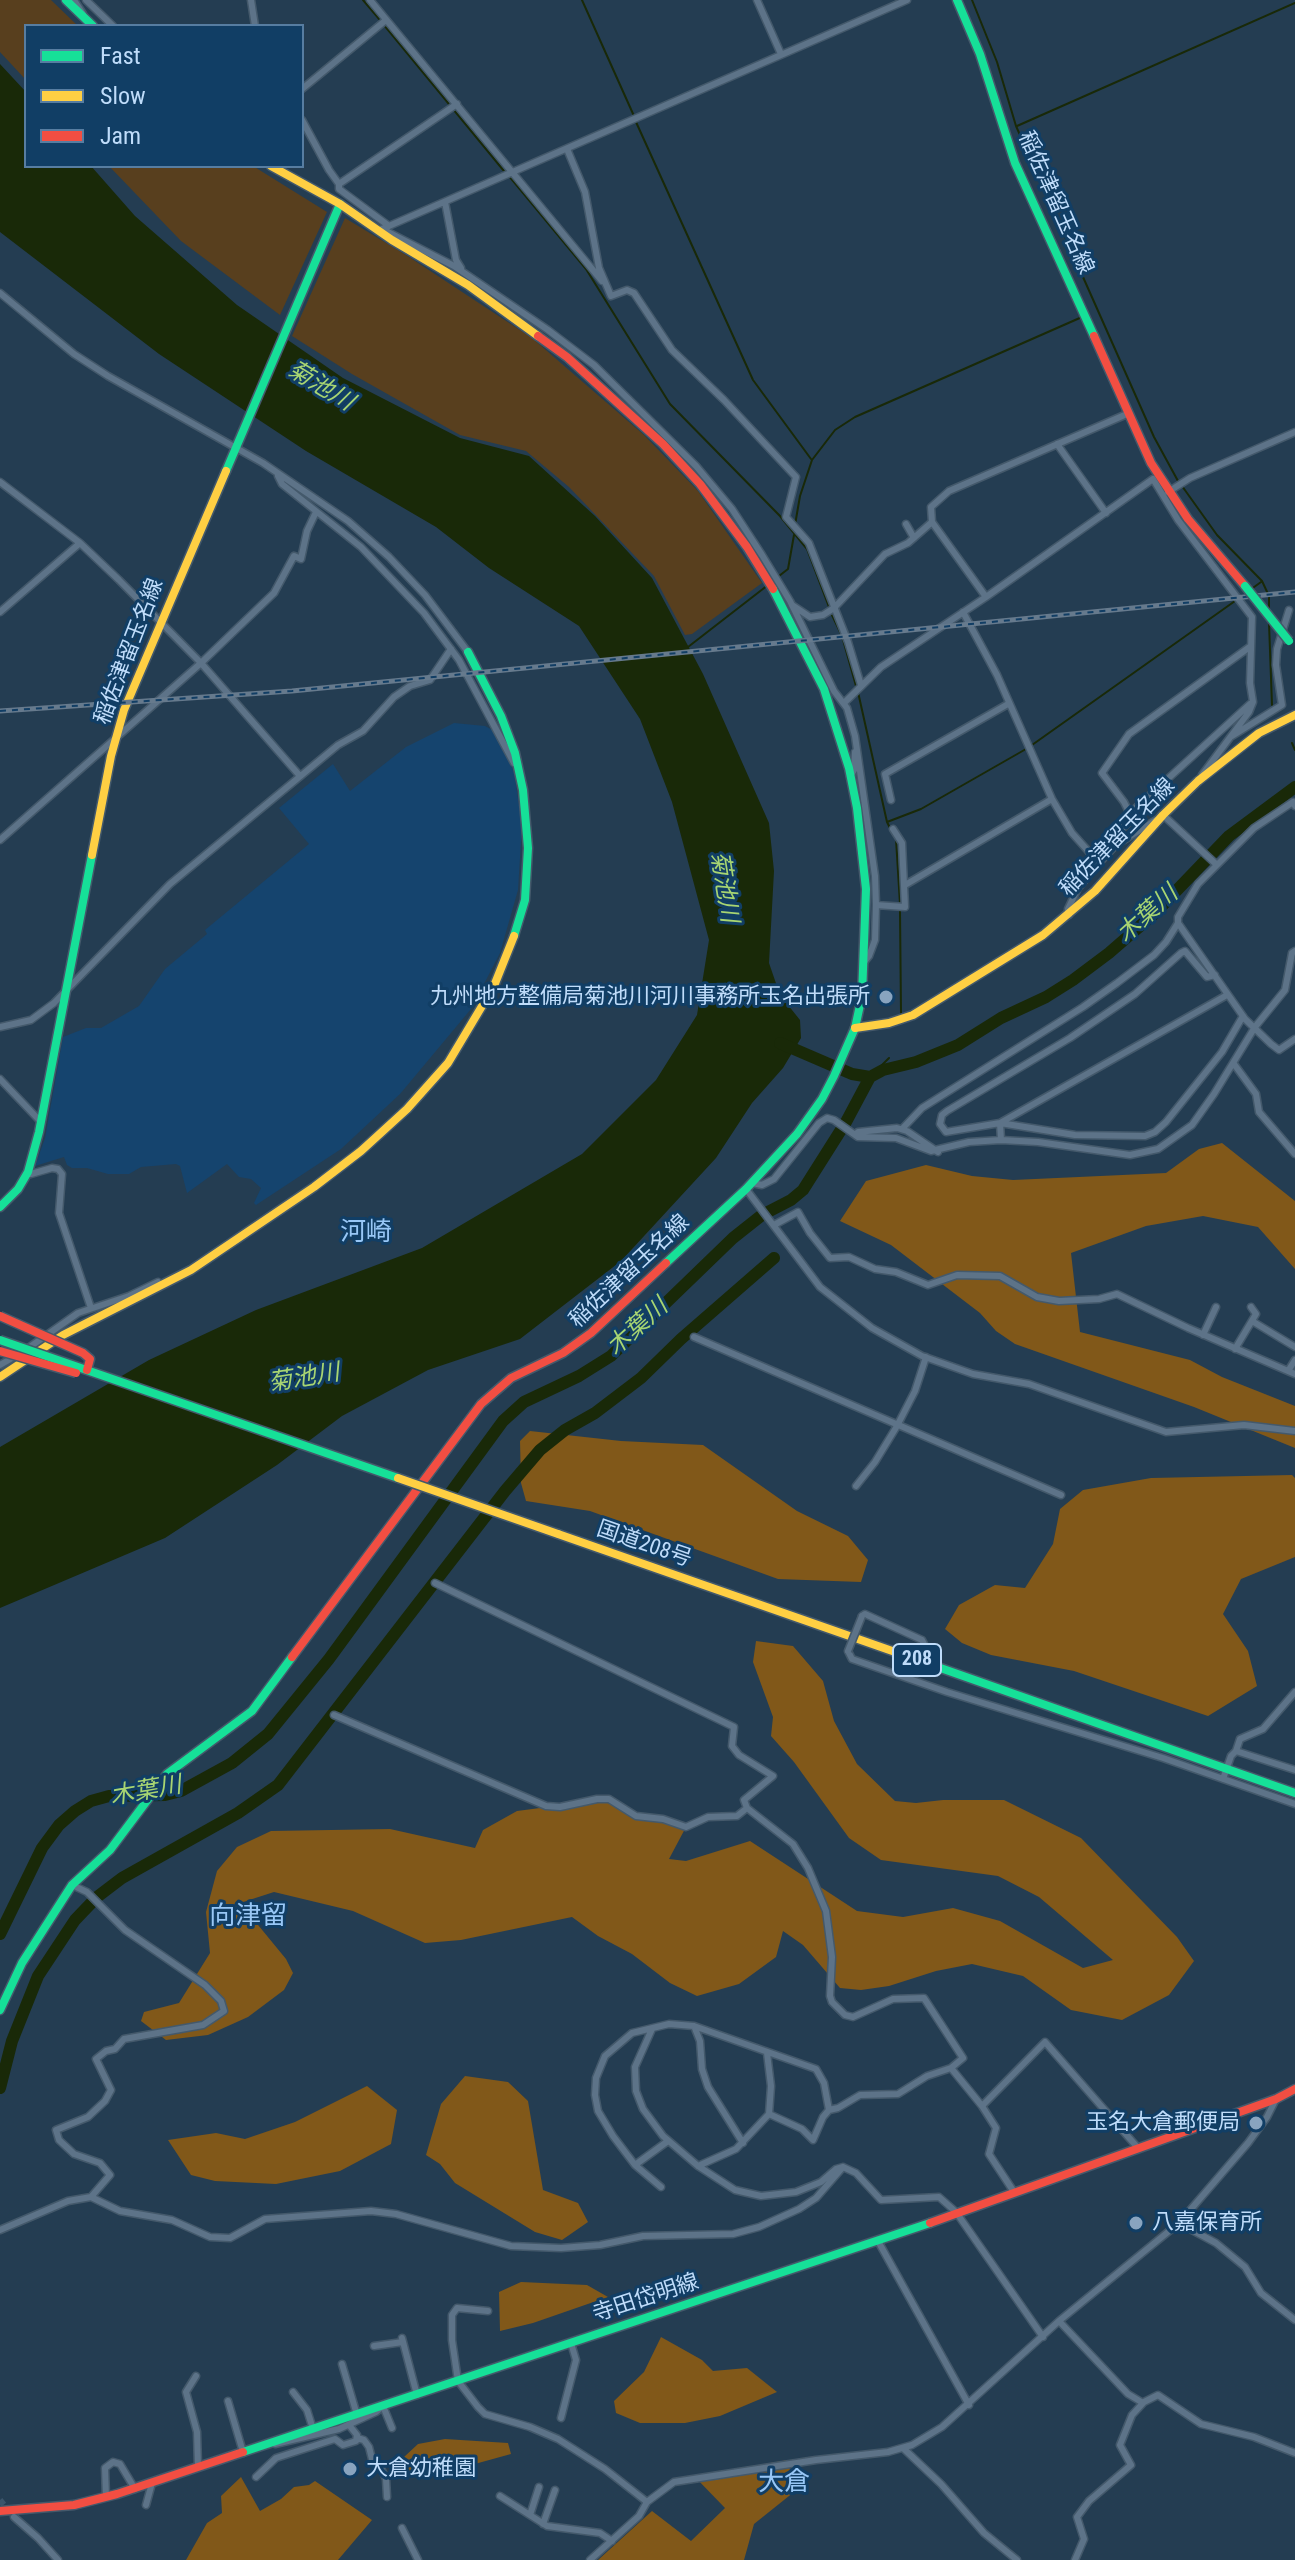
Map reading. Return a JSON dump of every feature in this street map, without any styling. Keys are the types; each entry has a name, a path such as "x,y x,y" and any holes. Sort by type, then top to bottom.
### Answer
{"main road":[{"path":"66,0 90,23"},
{"name":"稲佐津留玉名線","path":"957,0 980,54 1015,163 1127,414 1188,519 1295,651"},
{"path":"275,168 383,228 491,300 567,357 652,434 700,484 747,547 785,609 824,689 850,776 859,822 866,889 865,961 855,1028"},
{"name":"稲佐津留玉名線","path":"0,1207 18,1189 28,1172 41,1122 116,736 124,710 340,204"},
{"path":"0,1377 63,1335 170,1281 272,1217 361,1151 423,1092 460,1045 494,986 516,932 525,900 528,834 515,753 501,716 468,652"},
{"name":"稲佐津留玉名線","path":"0,2010 22,1963 72,1885 110,1850 156,1787 179,1762 224,1734 252,1711 481,1404 511,1378 585,1339 749,1186 797,1134 822,1099 855,1028 889,1023 929,1007 1043,935 1095,891 1198,781 1259,733 1295,715"},
{"path":"0,1316 83,1353 90,1359 87,1370"},
{"name":"国道208号","path":"0,1340 1295,1790"},
{"path":"0,1351 103,1381 125,1384"},
{"name":"寺田岱明線","path":"0,2511 74,2505 135,2489 878,2241 1276,2099 1295,2089"}],"street":[{"path":"74,0 90,23"},
{"path":"86,0 111,24"},
{"path":"251,0 255,24"},
{"path":"370,0 605,285"},
{"path":"757,0 781,54"},
{"path":"383,228 907,0"},
{"path":"304,87 386,20"},
{"path":"339,184 456,104"},
{"path":"304,123 339,189 383,228 465,274 594,365 666,434 732,509 792,604 834,691 844,703 855,736 876,905 875,940 865,961"},
{"path":"567,149 585,192 599,268 611,296 627,290 634,293 672,350 796,477 786,517 809,543 861,686"},
{"path":"445,202 456,260 465,274"},
{"path":"0,293 74,354 108,376 237,444 348,521 389,557 425,595 468,652"},
{"path":"986,597 932,522 931,507 949,491 1127,414"},
{"path":"1169,491 1184,481 1295,432"},
{"path":"1057,444 1106,513"},
{"path":"277,472 282,484 383,568 424,613 477,690 519,773"},
{"path":"844,703 881,667 1153,479 1169,491 1252,617 1250,683 1253,702 1249,712 1198,781"},
{"path":"0,482 80,543 160,621 300,776"},
{"path":"0,494 7,488"},
{"path":"0,840 201,663 274,593 294,556 301,559 307,531 316,512"},
{"path":"792,604 810,617 823,615 834,608 885,554 914,538 932,522"},
{"path":"906,524 914,538"},
{"path":"0,612 80,543"},
{"path":"1226,740 1282,705 1276,665 1277,649 1289,610"},
{"path":"963,612 997,675 1052,799 1072,833 1099,863"},
{"path":"1093,855 1125,829 1128,815 1124,802 1102,773 1129,734 1251,646"},
{"path":"0,1027 31,1020 54,1003 170,884 338,745 363,731 394,697 410,686 430,680 451,649"},
{"path":"1128,815 1253,702"},
{"path":"891,800 885,774 1008,704"},
{"path":"850,776 854,770 855,736"},
{"path":"905,885 1052,799"},
{"path":"902,1129 922,1108 1083,1007 1154,955 1178,923 1178,917 1194,890 1216,864 1254,828 1294,803"},
{"path":"1069,915 1068,909 1078,888 1099,863 1135,831 1164,818 1216,864"},
{"path":"876,905 905,907 902,843 893,829"},
{"path":"1178,923 1243,1016 1279,1050 1295,1039"},
{"path":"1215,975 1207,977 1185,951 1181,953 1135,994 1070,1038 947,1111 942,1115 940,1124 946,1132 1000,1123 1075,1135 1145,1136 1166,1122 1222,1052 1243,1016"},
{"path":"1295,951 1292,953 1285,990 1255,1027 1192,1125 1169,1144 1149,1153 1130,1155 1001,1140 969,1142 938,1152 896,1138 855,1135 827,1118 819,1123 770,1183 749,1186 820,1287 895,1342 926,1357 973,1374 1029,1384 1166,1432 1244,1425 1295,1431"},
{"path":"1000,1123 1227,995"},
{"path":"1234,1064 1256,1094 1259,1112 1295,1154"},
{"path":"0,1079 41,1122"},
{"path":"1000,1123 1001,1140"},
{"path":"855,1135 858,1132 902,1129 938,1152"},
{"path":"28,1172 31,1174 52,1168 62,1174 59,1213 91,1308"},
{"path":"774,1225 798,1212 830,1258 849,1257 875,1269 896,1272 928,1285 957,1275 1000,1276 1037,1297 1059,1301 1099,1299 1117,1294 1203,1335 1292,1372 1295,1360"},
{"path":"0,1365 78,1313 99,1308 161,1281 170,1281"},
{"path":"1203,1335 1216,1307"},
{"path":"1235,1349 1256,1314 1251,1307"},
{"path":"1252,1321 1295,1347"},
{"path":"694,1337 1061,1495"},
{"path":"856,1486 897,1426 915,1391 926,1357"},
{"path":"435,1583 734,1727 732,1746 739,1755 773,1776 744,1800 747,1808 793,1844 818,1892 830,1932 830,1996 838,2009 853,2017 893,1999 924,1998 963,2058 951,2068 927,2076 898,2094 860,2095 829,2110 813,2140 802,2129 769,2114"},
{"path":"918,1661 924,1644 922,1640 865,1614 862,1616 848,1651 852,1659 1295,1804"},
{"path":"1223,1779 1240,1739 1263,1729 1295,1692"},
{"path":"334,1715 546,1806 560,1807 609,1799 636,1816 663,1819 686,1827 708,1817 737,1816 747,1808"},
{"path":"1236,1751 1295,1770"},
{"path":"72,1885 87,1892 125,1930 205,1985 221,2001 224,2011 203,2025 124,2039 115,2049 106,2051 96,2059 111,2090 105,2101 88,2117 56,2130 59,2140 74,2154 100,2163 110,2175 91,2197"},
{"path":"661,2187 635,2165 598,2111 596,2078 605,2056 632,2033 669,2024 694,2026 816,2069 824,2083 829,2110"},
{"path":"694,2026 700,2041 702,2069 708,2087 743,2143"},
{"path":"652,2029 635,2067 634,2081 643,2109 668,2141 698,2166 735,2190 761,2196 796,2192 821,2182 843,2167 856,2173 881,2200 887,2202 939,2197 956,2212 1043,2337"},
{"path":"982,2106 1045,2042 1138,2148"},
{"path":"698,2166 736,2149 769,2114 771,2086 767,2053"},
{"path":"951,2068 996,2128 989,2154 1014,2192"},
{"path":"590,2560 639,2516 647,2502 674,2482 903,2448 927,2438 969,2405 1059,2321 1179,2223 1248,2143 1276,2099"},
{"path":"635,2165 668,2141"},
{"path":"0,2230 68,2201 91,2197 120,2211 172,2220 210,2237 230,2238 265,2219 371,2211 396,2214 511,2246 561,2248 600,2245 643,2236 733,2234 759,2227 816,2198 843,2167"},
{"path":"1179,2223 1216,2243 1245,2267 1261,2293 1295,2320"},
{"path":"878,2241 969,2405"},
{"path":"488,2311 457,2308 452,2315 458,2381 485,2414 558,2439 605,2469 647,2502"},
{"path":"1059,2321 1128,2394 1143,2403"},
{"path":"374,2346 403,2340 417,2395"},
{"path":"561,2418 576,2360 571,2343"},
{"path":"342,2364 357,2415"},
{"path":"196,2376 186,2392 197,2432 198,2467"},
{"path":"293,2392 307,2410 313,2429"},
{"path":"1075,2560 1084,2539 1077,2517 1089,2501 1131,2465 1120,2445 1132,2415 1143,2403 1158,2395 1201,2424 1254,2437 1295,2453"},
{"path":"228,2401 243,2452"},
{"path":"268,2444 283,2444 349,2425 383,2406 392,2428"},
{"path":"349,2425 357,2438 364,2440 372,2459 381,2468 386,2479 387,2497"},
{"path":"335,2439 336,2429"},
{"path":"335,2439 343,2445 357,2438"},
{"path":"256,2477 276,2458 335,2439"},
{"path":"903,2448 941,2484 984,2533 1017,2560"},
{"path":"106,2497 105,2468 113,2462 120,2464 135,2489"},
{"path":"146,2505 152,2483"},
{"path":"530,2515 539,2487"},
{"path":"543,2524 555,2490"},
{"path":"500,2496 543,2524 600,2533 612,2541"},
{"path":"14,2517 58,2560"},
{"path":"402,2528 418,2560"}],"shaded area":[{"path":"0,0 51,0 76,24 24,24 24,78 0,52"},
{"path":"111,168 256,168 327,212 280,315 181,241"},
{"path":"345,218 532,338 644,435 698,491 762,583 692,634 685,635 654,576 569,487 526,451 460,435 292,336"},
{"path":"454,723 485,726 496,732 514,772 522,825 518,890 500,953 471,1009 400,1094 341,1149 256,1205 254,1203 261,1188 251,1179 239,1177 227,1164 187,1193 180,1166 176,1164 141,1167 129,1174 72,1168 64,1157 35,1166 45,1138 63,1037 86,1028 101,1028 139,1006 165,969 207,934 205,930 309,844 279,808 333,764 350,791 406,747"},
{"path":"1222,1143 1295,1201 1295,1269 1258,1227 1203,1216 1146,1226 1071,1253 1080,1332 1190,1360 1222,1377 1295,1406 1295,1448 1194,1407 1015,1344 891,1245 840,1221 866,1181 926,1165 972,1176 1013,1180 1166,1173 1199,1149"},
{"path":"530,1431 621,1441 703,1445 797,1511 848,1536 868,1560 861,1582 778,1579 590,1511 526,1501 521,1483 520,1441"},
{"path":"1292,1475 1295,1478 1295,1557 1241,1579 1223,1614 1248,1651 1257,1686 1208,1716 1074,1671 991,1655 962,1643 945,1629 959,1605 995,1585 1025,1588 1053,1544 1060,1509 1083,1490 1151,1478"},
{"path":"756,1641 793,1646 823,1681 834,1721 857,1764 895,1801 1004,1800 1081,1838 1177,1937 1194,1961 1169,1995 1122,2020 1071,2010 1023,1976 972,1964 936,1971 889,1986 861,1990 840,1988 803,1945 783,1931 776,1957 739,1984 697,1996 670,1983 632,1954 598,1936 572,1917 461,1940 425,1943 353,1911 274,1892 240,1903 286,1959 293,1973 284,1990 248,2017 208,2035 166,2040 141,2021 144,2012 179,2003 210,1953 206,1912 217,1871 237,1847 271,1831 390,1829 475,1848 483,1830 517,1811 609,1799 636,1816 686,1827 669,1859 686,1861 750,1841 857,1911 903,1917 953,1908 1000,1921 1083,1968 1113,1960 1039,1897 998,1876 881,1860 849,1838 794,1762 771,1736 773,1717 753,1662"},
{"path":"465,2076 508,2082 528,2101 543,2190 578,2203 588,2222 562,2240 535,2232 455,2183 440,2164 426,2155 441,2104"},
{"path":"367,2086 397,2110 391,2144 340,2171 276,2184 215,2181 191,2175 168,2140 216,2133 245,2139 295,2122"},
{"path":"521,2282 587,2285 608,2297 500,2331 499,2292"},
{"path":"661,2337 702,2360 713,2371 747,2368 777,2392 720,2416 685,2423 640,2423 616,2413 614,2401 644,2372"},
{"path":"445,2439 508,2443 511,2454 453,2470 407,2475 404,2457 418,2444"},
{"path":"788,2460 794,2492 754,2524 744,2560 598,2560 652,2511 691,2541 725,2508 694,2476"},
{"path":"241,2477 260,2511 294,2487 315,2481 372,2520 338,2560 186,2560 207,2523 222,2513 221,2496"}],"water":[{"name":"菊池川","path":"0,64 24,90 24,168 93,168 135,216 237,305 343,378 460,438 529,456 595,516 652,578 703,674 769,823 774,871 769,963 780,995 800,1020 801,1038 783,1068 752,1103 716,1158 621,1261 520,1339 428,1370 342,1416 277,1465 165,1538 0,1608 0,1447 149,1360 256,1310 422,1248 582,1154 656,1080 697,1015 709,940 672,802 640,719 579,626 489,568 436,527 306,451 159,354 0,232"}],"waterway":[{"path":"363,0 380,20"},
{"path":"582,0 634,116"},
{"path":"972,0 997,62 1016,126 1154,437 1178,481"},
{"path":"1017,126 1295,3"},
{"path":"384,25 504,171"},
{"path":"636,122 753,380 811,459"},
{"path":"509,176 586,269 670,404 780,516 807,549 829,607"},
{"path":"795,525 800,496 812,460 835,430 855,417 1082,317"},
{"path":"1182,486 1217,535 1262,581 1269,596 1269,612"},
{"path":"779,576 788,569 794,535"},
{"path":"1250,590 1261,582"},
{"path":"688,647 768,585"},
{"path":"1032,745 1235,601"},
{"path":"831,613 842,636 856,686"},
{"path":"1269,623 1272,705"},
{"path":"858,692 891,830"},
{"path":"1292,743 1295,750"},
{"path":"887,822 921,809 1026,749"},
{"name":"木葉川","path":"0,1934 42,1848 59,1825 75,1811 91,1801 109,1796 165,1795 181,1791 232,1763 268,1734 329,1659 503,1421 524,1402 579,1376 611,1356 733,1238 762,1215 803,1190 870,1077 958,1045 1073,980 1155,913 1229,836 1295,787"},
{"path":"896,839 900,904"},
{"path":"900,911 901,1013"},
{"path":"780,1043 852,1074 870,1077"},
{"name":"木葉川","path":"870,1077 889,1058"},
{"path":"0,2088 12,2041 38,1976 75,1920 97,1897 122,1878 238,1813 278,1785 540,1450 641,1378 774,1258"}],"tunnel":[{"path":"0,2500 14,2517"}],"railway":[{"path":"0,711 292,691 1295,592"}],"traffic: fast":[{"path":"66,0 91,24"},
{"path":"957,0 980,54 1015,163 1094,336"},
{"path":"226,471 340,204"},
{"path":"1245,586 1289,641"},
{"path":"666,1263 746,1189 797,1134 834,1076 855,1028 862,996 866,889 849,768 824,689 773,589"},
{"path":"468,652 501,716 515,753 523,790 528,848 525,900 514,936"},
{"path":"0,1207 18,1189 28,1172 39,1132 92,855"},
{"path":"0,1340 398,1478"},
{"path":"898,1653 1295,1793"},
{"path":"0,2010 22,1963 72,1885 110,1850 167,1774 252,1711 292,1657"},
{"path":"243,2452 930,2223"}],"traffic: slow":[{"path":"275,168 340,204 392,240 468,285 538,336"},
{"path":"92,855 111,756 124,710 226,471"},
{"path":"855,1028 889,1023 913,1015 1043,935 1095,891 1198,781 1259,733 1295,715"},
{"path":"0,1377 63,1335 191,1270 314,1187 361,1151 407,1109 448,1063 494,986 514,936"},
{"path":"398,1478 558,1534"},
{"path":"558,1534 898,1653"}],"traffic: jam":[{"path":"538,336 567,357 663,444 700,484 747,547 773,589"},
{"path":"1094,336 1151,463 1188,519 1245,586"},
{"path":"292,1657 481,1404 511,1378 563,1353 591,1333 666,1263"},
{"path":"0,1316 83,1353 90,1359 87,1370"},
{"path":"0,1351 76,1373"},
{"path":"930,2223 1276,2099 1295,2089"},
{"path":"0,2511 74,2505 243,2452"}],"place":[{"name":"九州地方整備局菊池川河川事務所玉名出張所","path":"886,997"},
{"name":"玉名大倉郵便局","path":"1256,2123"},
{"name":"八嘉保育所","path":"1136,2223"},
{"name":"大倉幼稚園","path":"350,2469"}],"district":[{"name":"河崎","path":"366,1233"},
{"name":"向津留","path":"248,1917"},
{"name":"大倉","path":"784,2483"}]}
